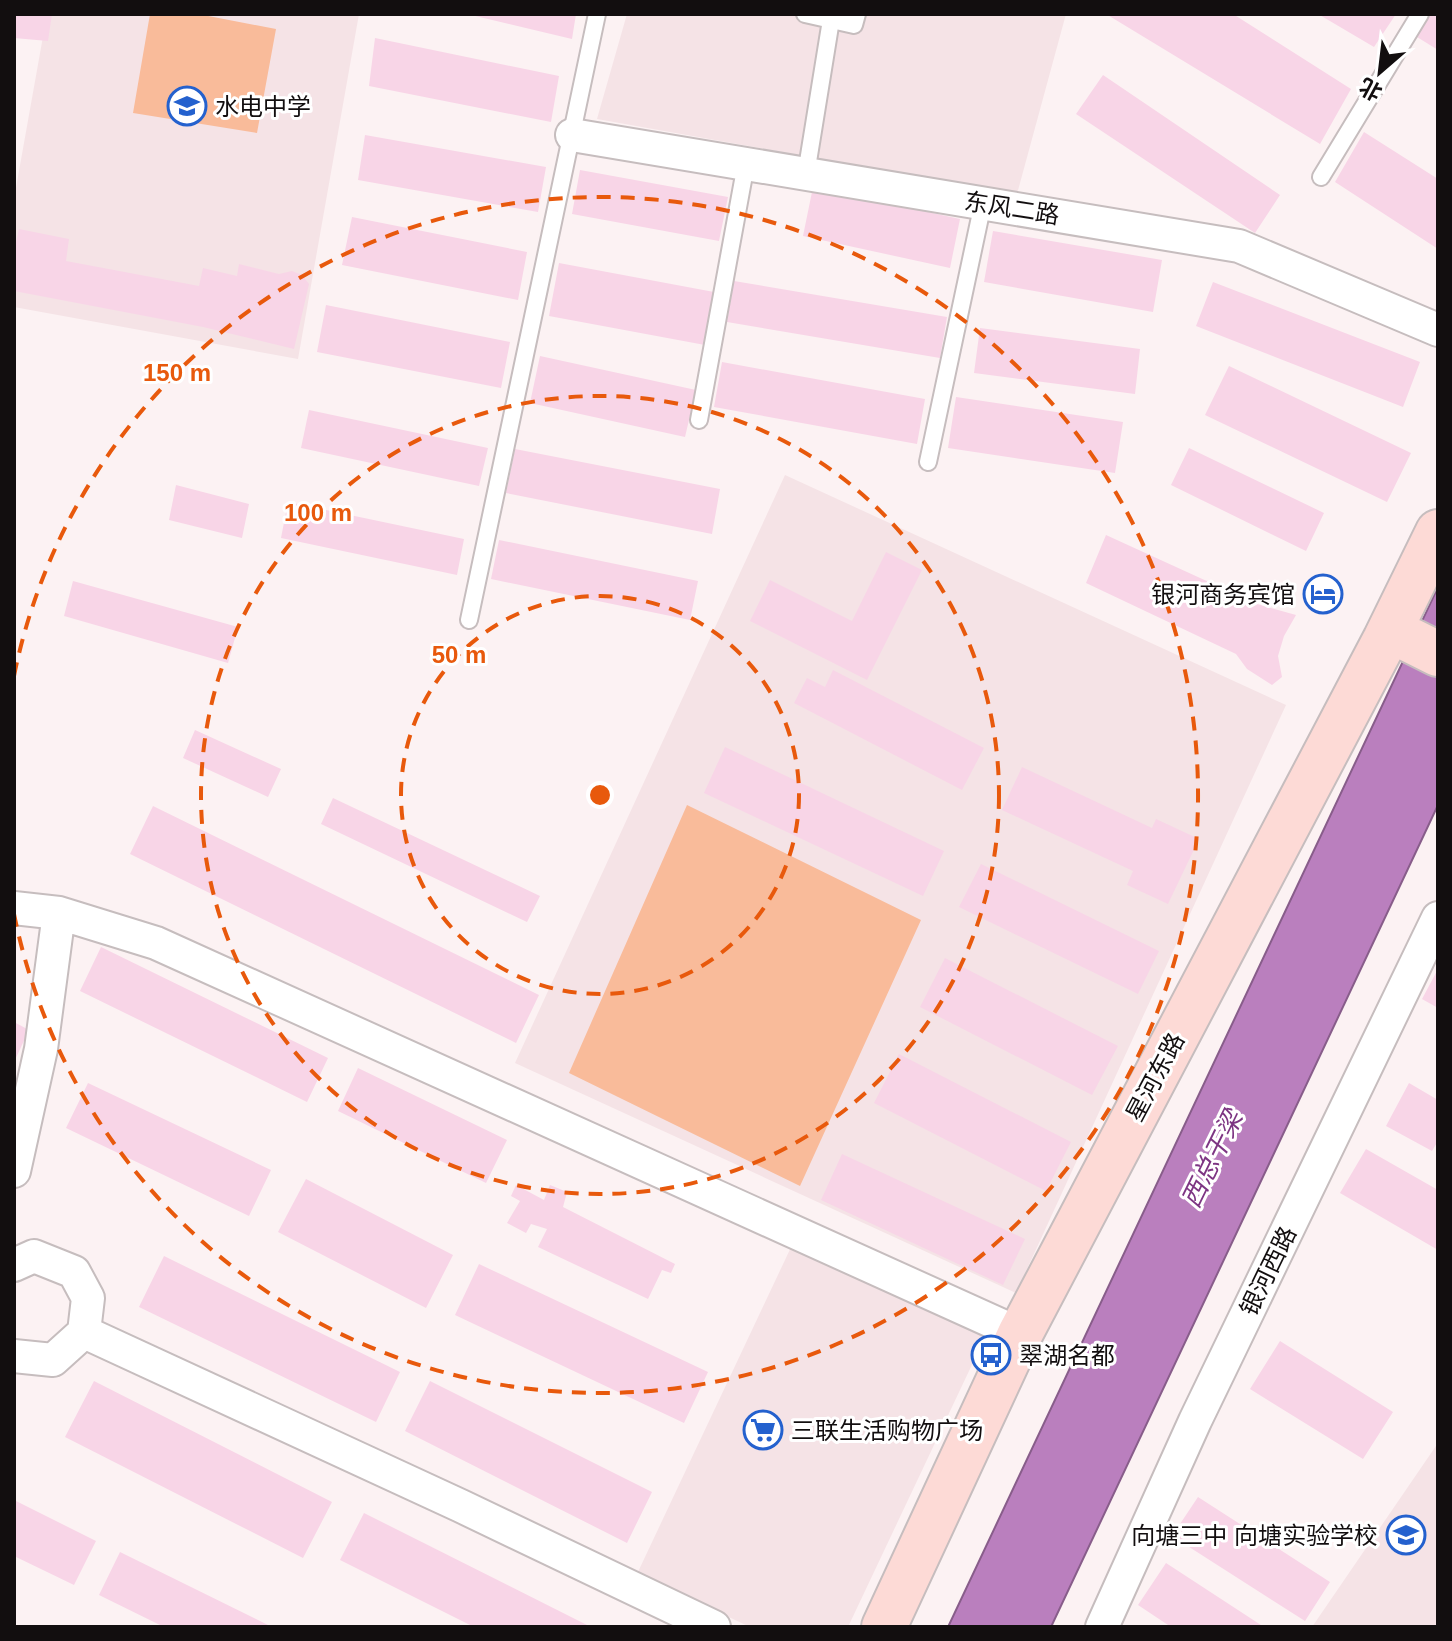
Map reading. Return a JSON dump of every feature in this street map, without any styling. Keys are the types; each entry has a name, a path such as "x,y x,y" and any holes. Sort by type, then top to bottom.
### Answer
{"main road":[{"name":"星河东路","path":"884,1627 1020,1334 1412,641 1438,532"}],"street":[{"name":"东风二路","path":"572,135 1239,246 1438,330"},
{"path":"14,908 59,913 156,943 1020,1334"},
{"path":"14,1171 20,1118 41,1049 59,913"},
{"name":"银河西路","path":"1102,1627 1195,1421 1438,918"},
{"path":"14,1265 34,1256 74,1272 88,1298 84,1332 53,1360 14,1356"},
{"path":"84,1332 714,1627"}],"lane":[{"path":"469,620 597,14"},
{"path":"805,14 854,25 857,14"},
{"path":"1321,177 1420,14"},
{"path":"806,174 831,20"},
{"path":"699,420 746,164"},
{"path":"928,462 983,203"}],"shaded area":[{"name":"水电中学","path":"47,14 359,14 298,359 14,307 14,199"},
{"path":"150,14 198,14 276,29 257,133 133,113"},
{"path":"627,14 1066,14 1017,194 597,119"},
{"path":"785,475 1286,705 1016,1293 515,1063"},
{"path":"687,805 921,920 800,1186 569,1073"},
{"path":"793,1243 986,1335 848,1627 750,1627 637,1574"},
{"name":"向塘三中 向塘实验学校","path":"1438,1443 1438,1627 1312,1627"}],"water":[{"name":"西总干梁","path":"1438,587 1438,805 1051,1627 948,1627"}],"building":[{"path":"14,14 52,14 48,41 14,38"},
{"path":"467,14 576,14 572,39"},
{"path":"1106,14 1233,14 1351,89 1320,144"},
{"path":"1318,14 1396,14 1374,47"},
{"path":"1431,14 1438,14 1438,50 1417,37"},
{"path":"375,38 559,76 551,122 369,86"},
{"path":"1103,75 1280,195 1255,233 1076,114"},
{"path":"1364,132 1438,179 1438,249 1335,182"},
{"path":"365,135 546,167 538,212 358,180"},
{"path":"580,170 728,197 719,241 572,214"},
{"path":"813,187 960,219 950,268 803,236"},
{"path":"352,217 527,252 518,300 342,265"},
{"path":"19,229 69,239 66,261 199,286 203,268 237,276 239,264 279,274 292,271 302,275 309,284 294,349 203,327 14,291 14,251"},
{"path":"993,231 1162,260 1153,312 984,282"},
{"path":"559,263 714,292 705,345 549,316"},
{"path":"734,281 947,317 940,358 727,322"},
{"path":"1213,282 1420,362 1403,407 1196,326"},
{"path":"326,305 510,342 501,388 317,352"},
{"path":"980,328 1140,349 1135,394 974,373"},
{"path":"540,356 696,390 685,437 530,403"},
{"path":"722,362 925,399 917,444 714,407"},
{"path":"1229,366 1411,453 1387,502 1205,415"},
{"path":"956,397 1123,422 1115,473 948,448"},
{"path":"309,410 488,448 479,486 301,448"},
{"path":"1189,448 1324,513 1306,551 1171,485"},
{"path":"515,449 720,489 712,534 506,493"},
{"path":"176,485 249,504 242,538 169,520"},
{"path":"288,502 464,539 457,575 281,538"},
{"path":"1106,535 1257,604 1296,615 1284,636 1278,656 1282,677 1272,685 1247,669 1236,654 1086,583"},
{"path":"499,540 698,581 690,620 491,579"},
{"path":"886,552 922,570 867,680 750,621 770,580 852,621"},
{"path":"73,581 238,627 228,663 64,616"},
{"path":"833,670 984,748 962,790 794,703 807,678 825,687"},
{"path":"195,730 281,769 268,797 183,758"},
{"path":"725,747 944,851 923,896 704,793"},
{"path":"1022,767 1152,828 1156,819 1199,839 1168,904 1127,885 1133,871 1002,810"},
{"path":"333,798 540,896 527,922 321,824"},
{"path":"153,806 539,995 516,1043 130,854"},
{"path":"981,864 1159,951 1138,994 959,907"},
{"path":"101,947 328,1058 307,1102 80,991"},
{"path":"945,958 1118,1046 1092,1095 920,1007"},
{"path":"1438,969 1438,1008 1422,999"},
{"path":"14,1022 29,1030 14,1062"},
{"path":"899,1054 1071,1142 1046,1191 874,1103"},
{"path":"358,1068 507,1140 486,1183 338,1111"},
{"path":"88,1083 271,1170 249,1216 66,1128"},
{"path":"1409,1083 1438,1100 1438,1141 1432,1151 1386,1126"},
{"path":"1366,1149 1438,1190 1438,1250 1340,1193"},
{"path":"842,1154 1025,1239 1003,1285 821,1200"},
{"path":"306,1179 453,1255 426,1308 278,1232"},
{"path":"516,1185 544,1200 550,1185 567,1192 563,1207 675,1264 671,1273 662,1270 648,1299 538,1247 547,1229 531,1224 526,1233 507,1223 520,1201 511,1196"},
{"path":"164,1256 400,1372 376,1422 139,1307"},
{"path":"479,1264 708,1372 684,1423 455,1315"},
{"path":"1280,1341 1393,1412 1363,1459 1250,1389"},
{"path":"94,1381 332,1502 303,1558 65,1437"},
{"path":"430,1381 652,1492 627,1543 405,1431"},
{"path":"1198,1497 1330,1582 1305,1621 1172,1536"},
{"path":"14,1500 96,1541 74,1585 14,1556"},
{"path":"364,1513 591,1627 474,1627 340,1560"},
{"path":"120,1552 272,1627 164,1627 99,1595"},
{"path":"1166,1563 1264,1627 1171,1627 1138,1605"}],"place":[{"name":"水电中学","path":"187,106"},
{"name":"银河商务宾馆","path":"1323,594"},
{"name":"翠湖名都","path":"991,1355"},
{"name":"三联生活购物广场","path":"763,1430"},
{"name":"向塘三中 向塘实验学校","path":"1406,1535"}]}
